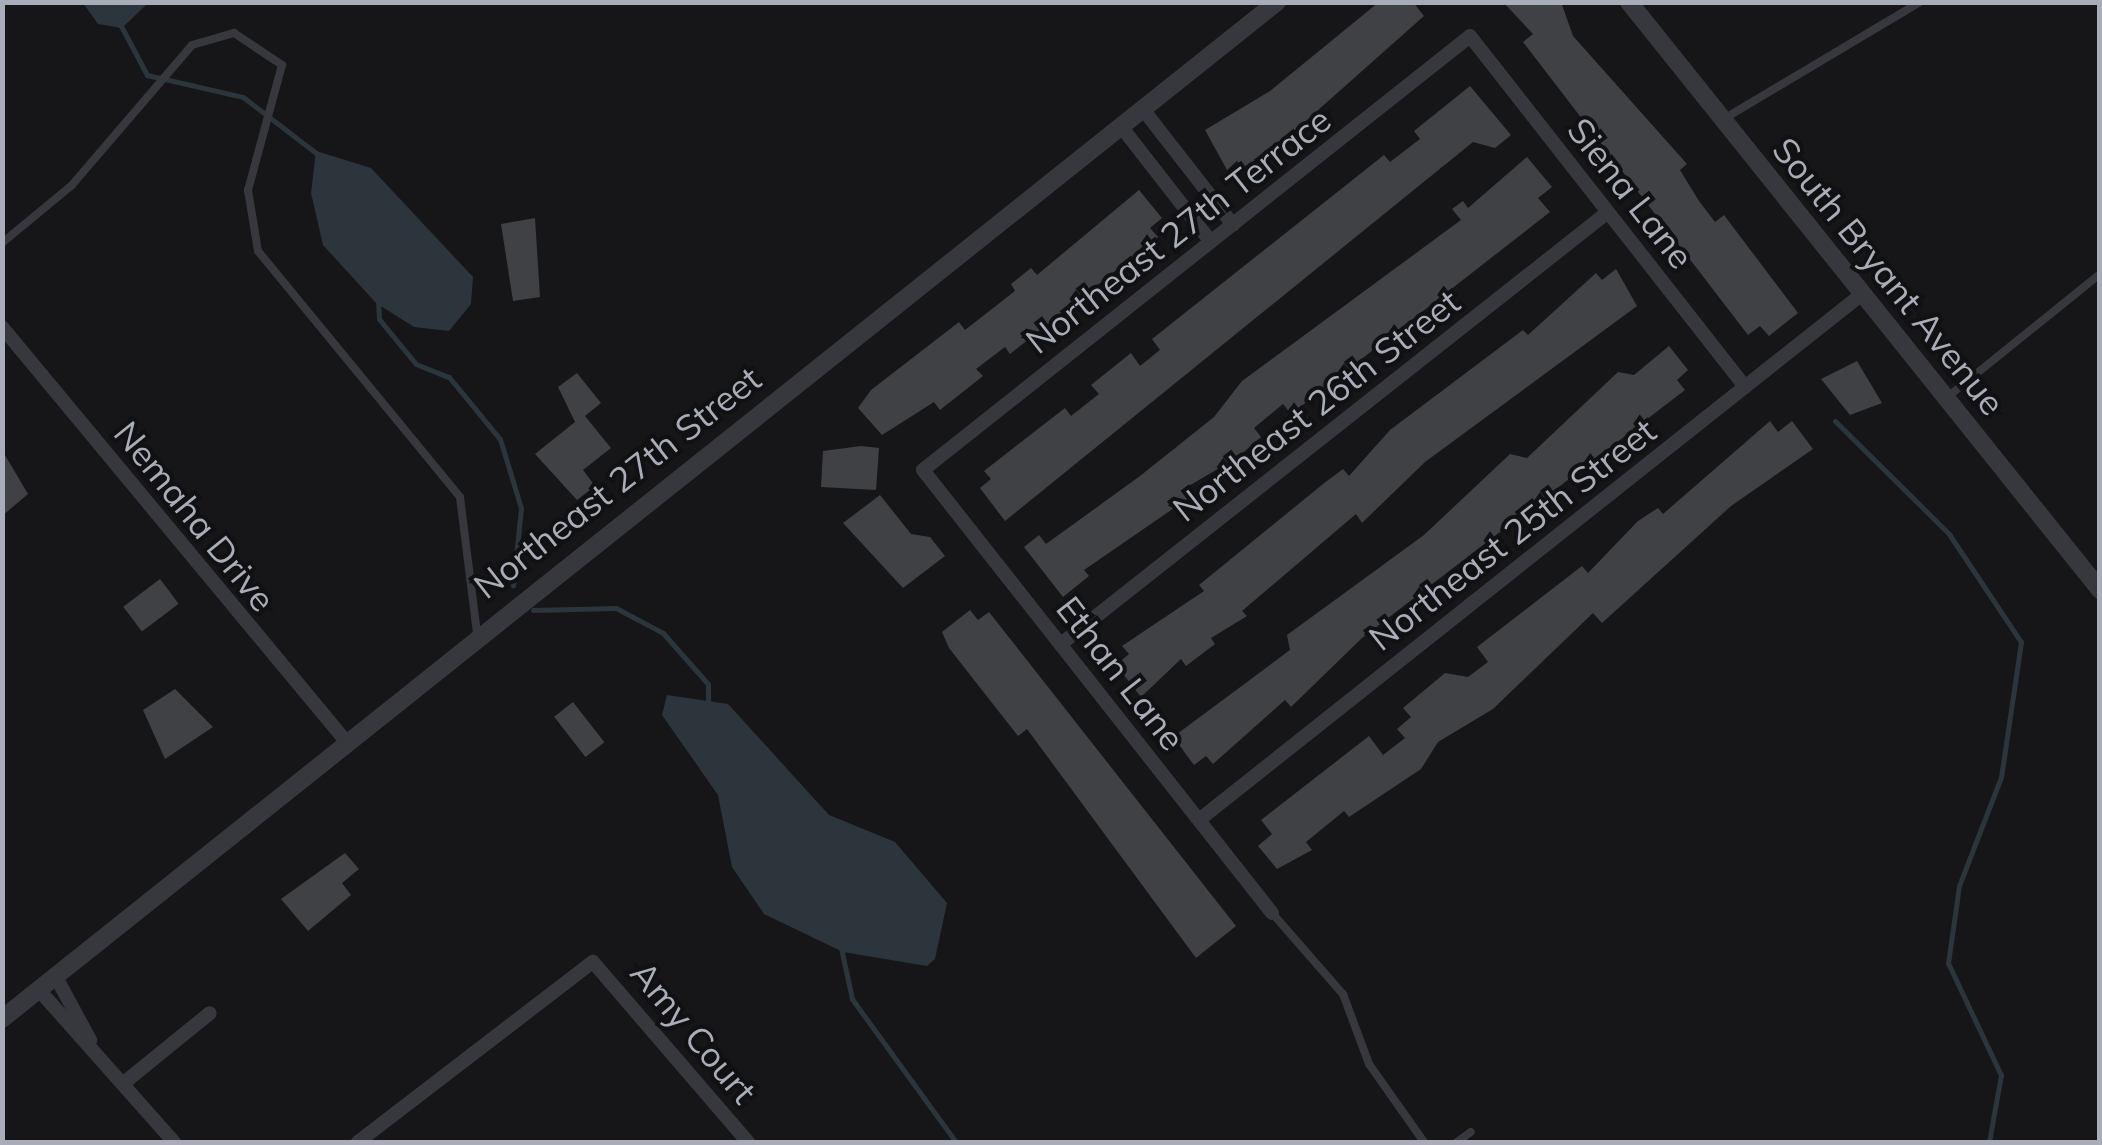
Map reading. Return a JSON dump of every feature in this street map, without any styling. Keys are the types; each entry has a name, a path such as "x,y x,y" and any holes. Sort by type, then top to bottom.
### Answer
{"street":[{"name":"Northeast 27th Street","path":"2,1019 344,739 1277,2"},
{"name":"South Bryant Avenue","path":"1629,2 2100,590"},
{"name":"Siena Lane","path":"1470,36 1745,387"},
{"name":"Northeast 27th Terrace","path":"924,470 1470,36"},
{"path":"1142,108 1234,225"},
{"path":"1120,126 1211,242"},
{"name":"Northeast 26th Street","path":"1061,644 1608,212"},
{"name":"Northeast 25th Street","path":"1199,820 1862,294"},
{"name":"Nemaha Drive","path":"2,327 344,739"},
{"name":"Ethan Lane","path":"924,470 1272,913"},
{"name":"Amy Court","path":"358,1142 593,962 748,1142"},
{"path":"56,976 90,1040"},
{"path":"39,990 90,1040 174,1142"},
{"path":"124,1082 210,1013"}],"lane":[{"path":"1722,120 1920,2"},
{"path":"2,243 72,185 192,45 234,34 282,65 248,190 258,251 460,497 478,634"},
{"path":"1946,398 2100,274"},
{"path":"1272,913 1343,994 1369,1064 1424,1142"},
{"path":"1457,1142 1471,1132"}],"shaded area":[{"path":"83,3 148,3 122,28 98,24"},
{"path":"316,151 371,168 473,277 471,304 449,331 414,327 376,303 323,245 311,193"},
{"path":"667,695 728,704 829,815 895,842 947,903 935,959 927,966 843,952 764,914 732,867 718,795 662,715"}],"building":[{"path":"1379,2 1413,2 1424,16 1299,127 1243,169 1237,161 1227,170 1205,130 1270,91"},
{"path":"1503,2 1561,2 1573,36 1687,164 1680,170 1699,201 1715,222 1724,215 1798,313 1769,336 1760,326 1748,335 1523,42 1533,34"},
{"path":"1470,86 1511,135 1495,148 1473,142 1005,521 980,488 991,479 984,471 1065,408 1071,416 1099,394 1091,385 1131,353 1140,366 1160,350 1152,339 1384,155 1390,162 1420,139 1414,131"},
{"path":"1527,157 1552,187 1538,198 1550,212 1291,414 1283,404 1254,428 1261,437 1238,457 1187,487 1193,495 1084,570 1089,576 1063,597 1024,547 1039,535 1046,544 1140,476 1214,417 1242,381 1461,220 1452,209 1463,201 1468,208"},
{"path":"1139,190 1162,218 1150,228 1158,237 1010,354 1005,347 976,369 983,376 940,410 934,402 882,435 858,408 871,390 959,322 965,330 1015,291 1011,284 1031,268 1037,275"},
{"path":"535,218 540,297 513,301 501,224"},
{"path":"1616,269 1637,306 1425,462 1362,523 1356,514 1242,611 1247,616 1211,638 1215,644 1186,666 1181,659 1141,697 1116,665 1129,654 1122,646 1204,591 1199,585 1343,469 1349,476 1390,430 1523,330 1528,335 1596,273 1602,280"},
{"path":"1669,346 1688,370 1677,380 1685,390 1362,638 1291,707 1285,700 1213,764 1206,756 1194,765 1173,737 1290,650 1287,635 1424,535 1510,454 1527,458 1618,372 1634,375"},
{"path":"1857,361 1882,403 1850,415 1821,379"},
{"path":"577,373 601,403 585,416 611,448 583,470 595,486 577,500 535,454 575,422 558,387"},
{"path":"1770,421 1778,432 1792,421 1813,449 1731,506 1602,623 1593,613 1493,709 1438,742 1421,769 1349,817 1344,811 1306,842 1312,850 1277,869 1258,846 1272,834 1261,820 1369,736 1383,755 1405,738 1397,729 1411,717 1403,708 1445,673 1468,677 1488,662 1477,647 1582,566 1588,573 1638,521 1658,508 1663,514"},
{"path":"879,448 876,490 821,487 823,451"},
{"path":"2,450 28,494 2,516"},
{"path":"880,495 911,534 930,537 945,556 903,588 843,523"},
{"path":"160,579 179,604 142,631 123,607"},
{"path":"970,610 978,620 989,612 1236,926 1196,958 1027,729 1018,736 949,648 942,632"},
{"path":"175,689 213,727 165,759 143,710"},
{"path":"573,702 604,742 585,757 554,717"},
{"path":"345,853 359,869 342,883 351,895 308,931 281,899"}],"waterway":[{"path":"120,24 147,75 243,97 320,156"},
{"path":"378,300 379,319 416,364 449,377 500,439 521,508 513,586"},
{"path":"1835,421 1949,534 2021,642 2001,777 1959,886 1948,963 2001,1075 1989,1142"},
{"path":"533,610 616,608 663,633 708,684 708,700"},
{"path":"841,948 852,999 956,1142"}]}
